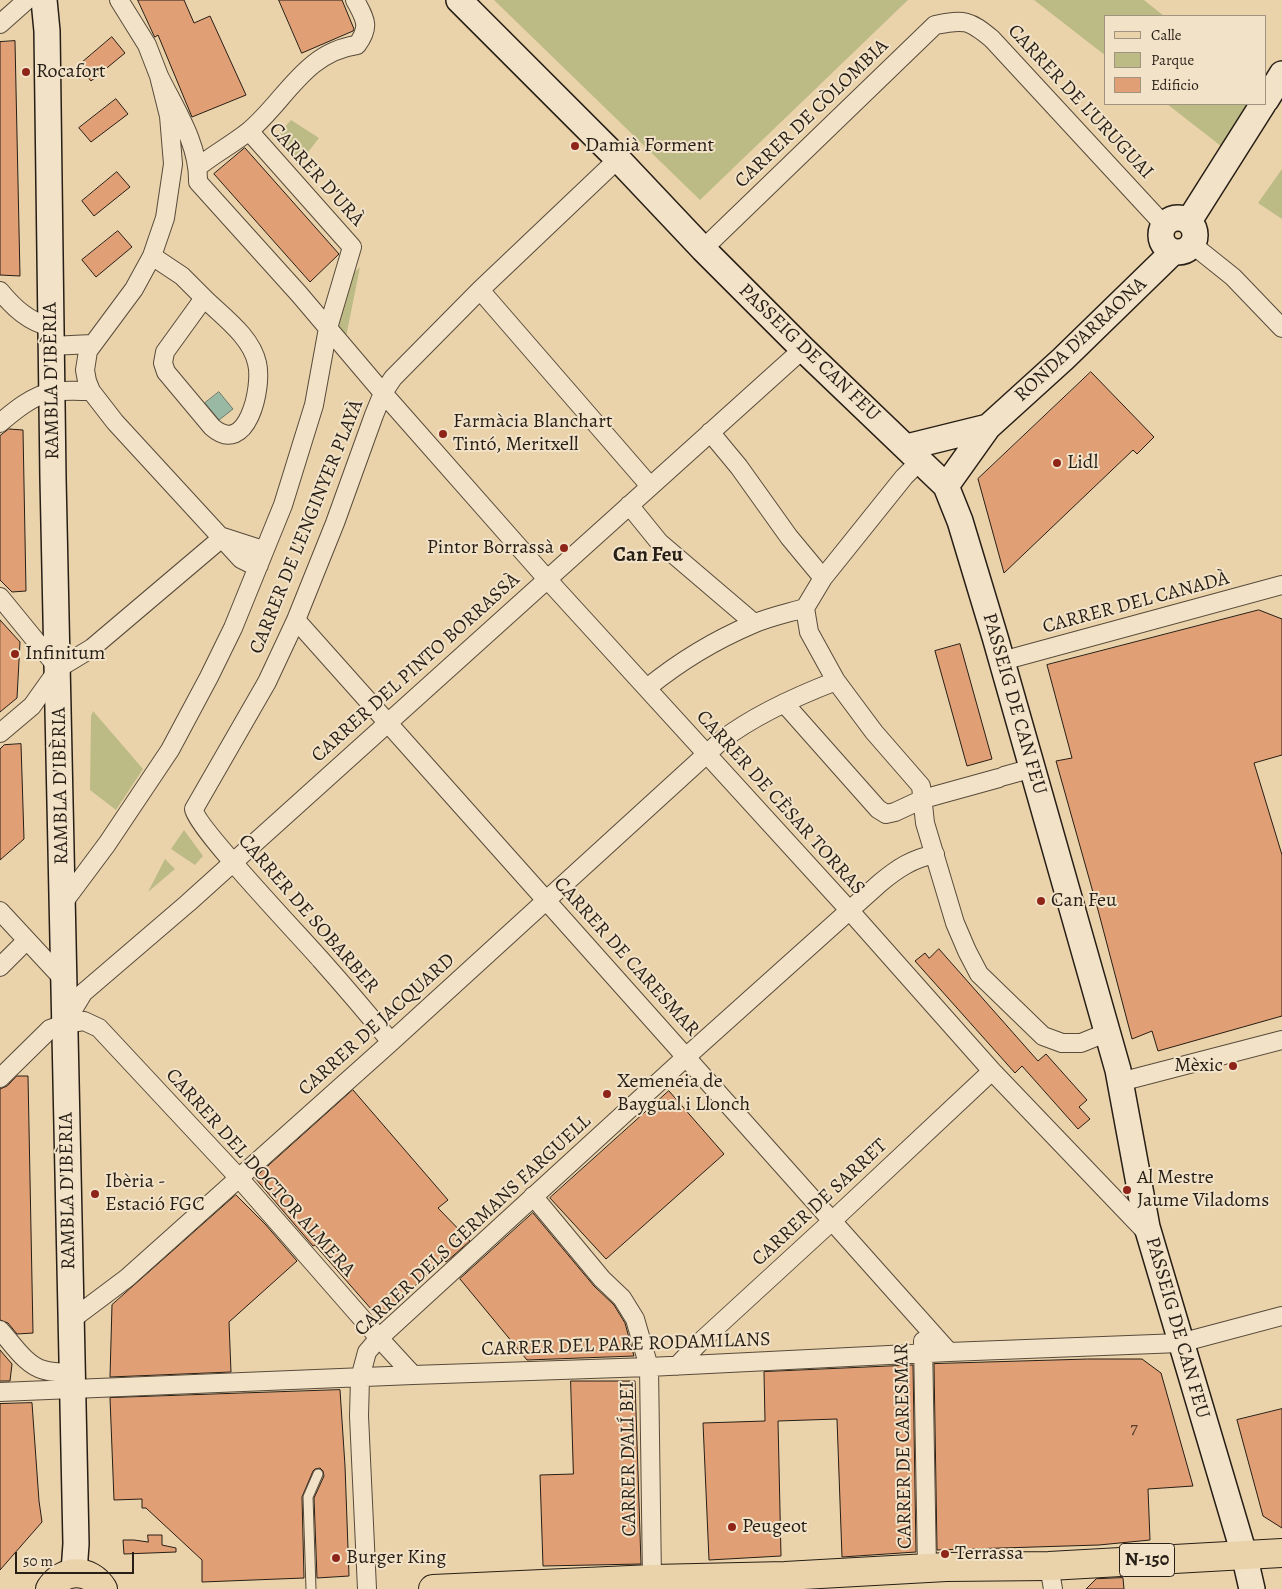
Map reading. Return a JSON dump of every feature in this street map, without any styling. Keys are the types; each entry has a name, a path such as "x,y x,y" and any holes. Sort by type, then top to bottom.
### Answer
{"main road":[{"name":"N-150","path":"433,1589 618,1585 652,1579 777,1582 927,1568 1051,1577 1244,1554 1282,1553"},
{"path":"50,1589 58,1580 74,1572 86,1574 93,1578 103,1589"}],"street":[{"path":"0,24 27,0"},
{"name":"RAMBLA D'IBÈRIA","path":"44,0 47,31 64,1024 76,1544 74,1572"},
{"path":"119,0 147,45 159,76 187,132 198,174"},
{"path":"169,199 249,131 310,66 324,55 357,45 364,36 366,27 364,17 355,0"},
{"name":"PASSEIG DE CAN FEU","path":"458,0 618,159 703,249 803,349 946,486 960,521 1002,661 1108,1032 1120,1082 1150,1236 1180,1343 1244,1554 1252,1589"},
{"name":"CARRER DE L'URUGUAI","path":"957,21 974,24 992,39 1164,225"},
{"name":"CARRER DE CÒLOMBIA","path":"703,249 935,25 957,21"},
{"path":"1267,98 1282,74"},
{"path":"159,76 169,116 173,164 165,218 152,256 134,289 92,344 88,351 85,370 91,391 115,422 223,537 241,559 251,564 259,565"},
{"name":"RONDA D'ARRAONA","path":"946,486 988,427 1063,359 1185,240 1262,105"},
{"name":"CARRER D'URÀ","path":"249,131 352,247 328,328"},
{"name":"CARRER DE L'ENGINYER PLAYÀ","path":"195,814 196,805 267,682 296,620 335,523 383,393 393,378 480,290 618,159"},
{"name":"CARRER DE CÈSAR TORRAS","path":"198,174 383,393 547,579 850,911 992,1070 1150,1236"},
{"path":"1164,225 1173,219 1179,218 1185,240 1233,277 1282,328"},
{"path":"152,256 182,276 204,298 240,334 252,348 257,362 258,391 247,422 240,431 230,434 219,434 212,427 166,372 163,363 165,352 204,298"},
{"path":"480,290 650,486"},
{"path":"0,291 29,319 40,324 51,337 92,344"},
{"path":"63,903 107,844 170,750 233,628 283,505 314,405 328,328"},
{"name":"CARRER DEL PINTO BORRASSÀ","path":"64,1024 83,993 233,862 803,349"},
{"path":"0,423 29,402 52,392 91,391"},
{"name":"RONDA D'ARRAONA","path":"914,454 988,427"},
{"path":"710,432 739,467 789,537 823,578"},
{"path":"914,454 904,477 823,578 805,608 809,632 836,681 874,732 921,786 926,823 955,923 979,974 1043,1036 1062,1043 1081,1043 1108,1032"},
{"path":"629,505 659,542 754,624"},
{"path":"0,733 32,706 58,668 92,648 223,537"},
{"name":"CARRER DEL CANADÀ","path":"1002,661 1282,585"},
{"path":"0,597 58,668"},
{"path":"647,688 666,673 705,648 754,624 805,608"},
{"name":"CARRER DE CARESMAR","path":"296,620 949,1352"},
{"name":"CARRER DE JACQUARD","path":"71,1320 127,1278 736,729 784,703 836,681"},
{"path":"784,703 878,809 886,814 895,812 923,798 1033,768"},
{"name":"CARRER DE SOBARBER","path":"195,814 233,862 322,961 391,1042"},
{"name":"CARRER DELS GERMANS FARGUELL","path":"360,1378 367,1352 379,1338 533,1196 880,882 902,865 924,856 935,854"},
{"path":"0,911 64,980"},
{"path":"0,967 26,941"},
{"name":"CARRER DEL DOCTOR ALMERA","path":"64,1024 84,1021 99,1028 239,1178 413,1375"},
{"path":"0,1078 50,1029 64,1024"},
{"path":"1120,1082 1282,1040"},
{"name":"CARRER DE SARRET","path":"677,1366 698,1344 992,1070"},
{"name":"CARRER D'ALÍ BEI","path":"533,1196 602,1279 622,1298 635,1319 649,1367 652,1579"},
{"name":"CARRER DEL PARE RODAMILANS","path":"72,1381 360,1378 677,1366 924,1353 1180,1343 1282,1316"},
{"name":"CARRER DE CARESMAR","path":"922,1322 927,1568"},
{"path":"0,1330 28,1361 36,1367 72,1381"},
{"path":"360,1378 359,1416 367,1589"},
{"path":"0,1392 72,1381"}],"lane":[{"path":"311,1589 308,1497 318,1474"}],"green space":[{"path":"494,0 908,0 700,200"},
{"path":"1034,0 1144,0 1163,15 1104,15 1104,54"},
{"path":"1168,105 1254,105 1226,150"},
{"path":"291,120 319,138 298,165 275,138"},
{"path":"1282,169 1282,219 1258,203"},
{"path":"360,267 345,342 328,304 330,295"},
{"path":"93,711 143,769 116,810 90,790 91,716"},
{"path":"184,830 203,856 195,865 171,849"},
{"path":"165,859 175,869 148,892"}],"shaded area":[{"path":"219,392 233,409 219,420 205,403"}],"building":[{"path":"138,0 184,0 194,23 210,16 246,95 192,117 158,35 155,37"},
{"path":"279,0 342,0 354,29 302,53"},
{"path":"112,37 125,53 91,81 78,66"},
{"path":"15,41 20,276 0,275 0,42"},
{"path":"116,99 128,114 91,142 79,128"},
{"path":"245,148 339,254 310,282 214,174"},
{"path":"117,172 130,187 94,216 82,201"},
{"path":"118,231 132,247 96,277 82,260"},
{"name":"Lidl","path":"1091,372 1154,437 1137,454 1133,450 1004,573 978,479"},
{"path":"9,429 23,430 26,591 12,592 0,580 0,436"},
{"path":"1259,610 1282,619 1282,755 1254,763 1282,855 1282,1016 1158,1051 1152,1031 1132,1039 1056,761 1072,758 1047,665"},
{"path":"0,620 20,642 17,698 0,712"},
{"path":"960,644 992,759 967,766 935,651"},
{"path":"21,744 24,839 0,860 0,749 4,745"},
{"path":"939,949 1038,1061 1046,1054 1087,1100 1079,1107 1090,1119 1078,1129 1022,1066 1015,1073 915,961 925,953 929,958"},
{"path":"17,1076 28,1076 33,1333 17,1334 8,1323 0,1320 0,1089 7,1086"},
{"path":"353,1090 448,1200 438,1208 470,1241 446,1262 444,1260 379,1318 315,1245 313,1246 255,1178"},
{"path":"669,1091 724,1154 606,1259 550,1198"},
{"path":"236,1195 265,1224 297,1261 229,1322 231,1372 110,1377 112,1305"},
{"path":"533,1213 594,1286 614,1305 625,1323 634,1356 527,1360 460,1279"},
{"path":"0,1350 12,1364 10,1381 0,1381"},
{"path":"1142,1359 1161,1373 1193,1486 1148,1489 1150,1540 1099,1545 937,1550 934,1364"},
{"path":"913,1365 916,1552 842,1557 837,1419 778,1421 781,1556 709,1560 703,1423 765,1421 764,1372"},
{"path":"571,1381 635,1381 641,1564 543,1566 540,1475 573,1474"},
{"path":"340,1390 349,1576 317,1578 314,1498 324,1476 320,1468 313,1471 302,1497 304,1578 202,1582 202,1560 146,1508 142,1508 142,1499 114,1500 110,1398"},
{"path":"32,1403 42,1522 0,1570 0,1404"},
{"path":"1282,1409 1282,1528 1263,1516 1237,1420"},
{"path":"148,1535 162,1535 162,1545 176,1548 176,1552 124,1554 123,1540 148,1542"},
{"path":"1123,1578 1124,1589 1086,1589 1096,1579"}],"place":[{"name":"Rocafort","path":"26,72"},
{"name":"Damià Forment","path":"575,146"},
{"name":"Farmàcia Blanchart Tintó, Meritxell","path":"443,434"},
{"name":"Lidl","path":"1057,463"},
{"name":"Pintor Borrassà","path":"564,548"},
{"name":"Infinitum","path":"15,654"},
{"name":"Can Feu","path":"1041,901"},
{"name":"Mèxic","path":"1233,1066"},
{"name":"Xemeneia de Baygual i Llonch","path":"607,1094"},
{"name":"Al Mestre Jaume Viladoms","path":"1127,1190"},
{"name":"Ibèria - Estació FGC","path":"95,1194"},
{"name":"Peugeot","path":"732,1527"},
{"name":"Terrassa","path":"945,1554"},
{"name":"Burger King","path":"336,1558"}],"district":[{"name":"Can Feu","path":"648,556"}]}
